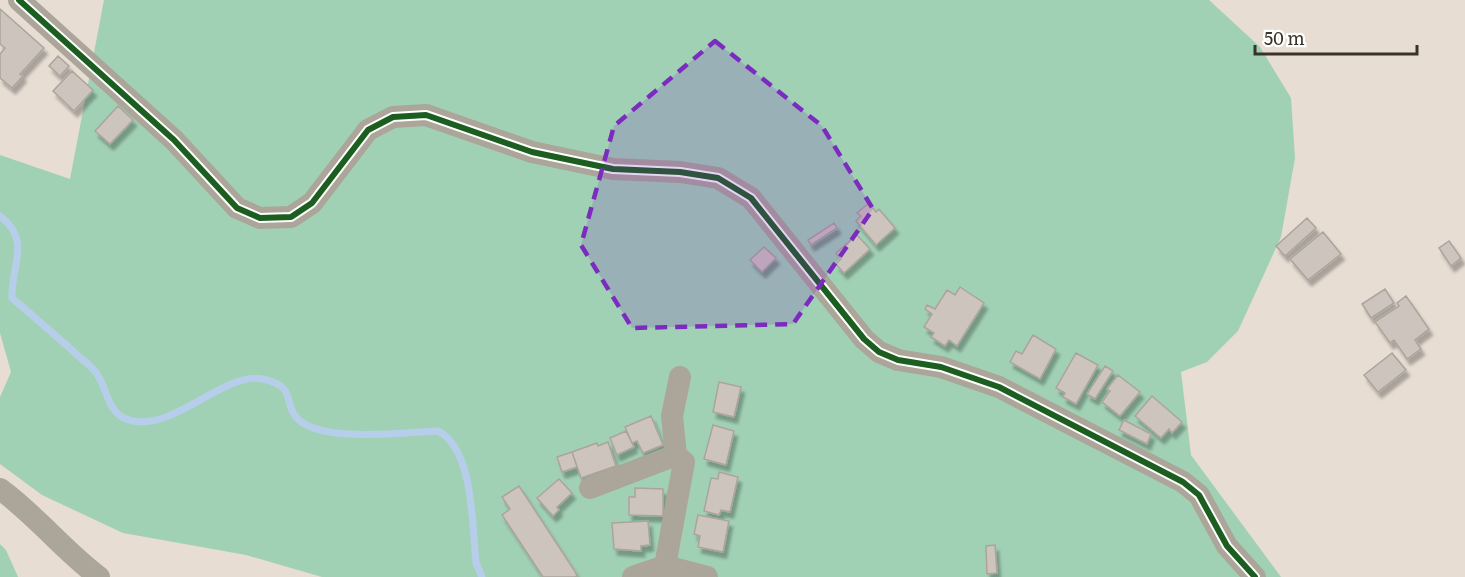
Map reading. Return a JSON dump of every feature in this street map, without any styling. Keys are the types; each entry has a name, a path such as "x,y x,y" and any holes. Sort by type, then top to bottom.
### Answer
{"street":[{"path":"19,0 174,140 237,208 260,218 291,217 312,203 368,130 393,117 426,115 532,152 613,169 680,172 718,178 751,198 864,339 879,352 898,360 941,367 999,387 1183,482 1199,495 1227,546 1256,577"},
{"path":"666,566 684,462 676,455 672,416 680,377"},
{"path":"590,488 676,455"},
{"path":"0,489 30,511 84,566 99,577"},
{"path":"633,577 666,566 707,577"}],"highlighted area":[{"path":"715,41 822,126 873,209 793,324 632,328 581,245 614,126"}],"green space":[{"path":"104,0 1209,0 1260,47 1291,98 1295,158 1281,237 1238,331 1207,362 1181,372 1191,455 1281,577 322,577 246,555 123,533 42,495 0,464 0,397 11,372 0,333 0,155 70,179"},
{"path":"0,544 6,550 18,577 0,577"}],"building":[{"path":"0,9 44,48 20,74 23,76 12,88 0,78 0,54 5,48 0,44"},
{"path":"58,56 69,66 60,76 49,66"},
{"path":"72,71 93,90 74,111 53,91"},
{"path":"118,106 133,120 110,144 95,131"},
{"path":"869,203 876,212 879,209 895,228 876,245 856,221 861,216 857,213"},
{"path":"1307,218 1316,228 1285,256 1276,246"},
{"path":"834,223 837,228 811,245 808,240"},
{"path":"1323,232 1341,254 1308,280 1290,259"},
{"path":"857,235 870,249 844,273 836,264 841,259 836,253"},
{"path":"1449,241 1461,258 1451,266 1439,248"},
{"path":"764,247 776,258 762,272 750,260"},
{"path":"960,287 984,303 957,346 949,340 945,346 931,337 934,333 924,327 932,314 925,309 927,305 935,309 947,290 955,295"},
{"path":"1385,289 1394,303 1371,318 1362,304"},
{"path":"1406,296 1429,329 1415,340 1421,349 1407,359 1394,340 1390,343 1375,322 1399,306 1397,303"},
{"path":"1033,335 1056,349 1040,379 1010,362 1016,351 1022,354"},
{"path":"1076,353 1098,365 1076,404 1063,397 1065,393 1056,388"},
{"path":"1392,353 1406,370 1378,392 1364,375"},
{"path":"1105,366 1113,371 1095,399 1087,394"},
{"path":"1118,375 1140,392 1120,416 1102,402 1110,391 1107,389"},
{"path":"719,382 741,387 734,417 713,412"},
{"path":"1152,396 1182,422 1172,433 1169,429 1161,438 1135,416"},
{"path":"651,416 663,445 643,453 637,441 632,443 625,427"},
{"path":"1124,420 1151,434 1147,444 1119,430"},
{"path":"713,425 734,431 726,465 704,459"},
{"path":"626,431 634,447 617,455 610,438"},
{"path":"608,442 616,466 581,478 572,452 597,443 598,446"},
{"path":"572,452 577,467 562,472 557,457"},
{"path":"719,472 738,477 730,512 721,510 719,515 704,511 711,478 718,479"},
{"path":"559,479 572,493 557,507 559,510 553,516 537,498"},
{"path":"519,486 577,576 543,577 502,515 510,509 502,497"},
{"path":"635,488 663,489 663,516 629,515 629,497 635,497"},
{"path":"698,515 729,521 723,552 698,547 700,536 694,534"},
{"path":"648,521 650,545 641,546 641,551 614,549 612,523"},
{"path":"995,545 997,573 987,574 986,546"}],"waterway":[{"path":"0,216 10,225 18,244 12,298 92,368 115,411 126,419 143,422 161,419 231,384 248,379 263,379 274,382 285,390 296,417 307,425 323,431 342,434 438,431 450,440 459,454 465,471 472,510 476,563 482,577"}],"cycle path":[{"path":"19,0 174,140 237,208 260,218 291,217 312,203 368,130 393,117 426,115 532,152 613,169 680,172 718,178 751,198 864,339 879,352 898,360 941,367 999,387 1183,482 1199,495 1227,546 1255,577"}]}
